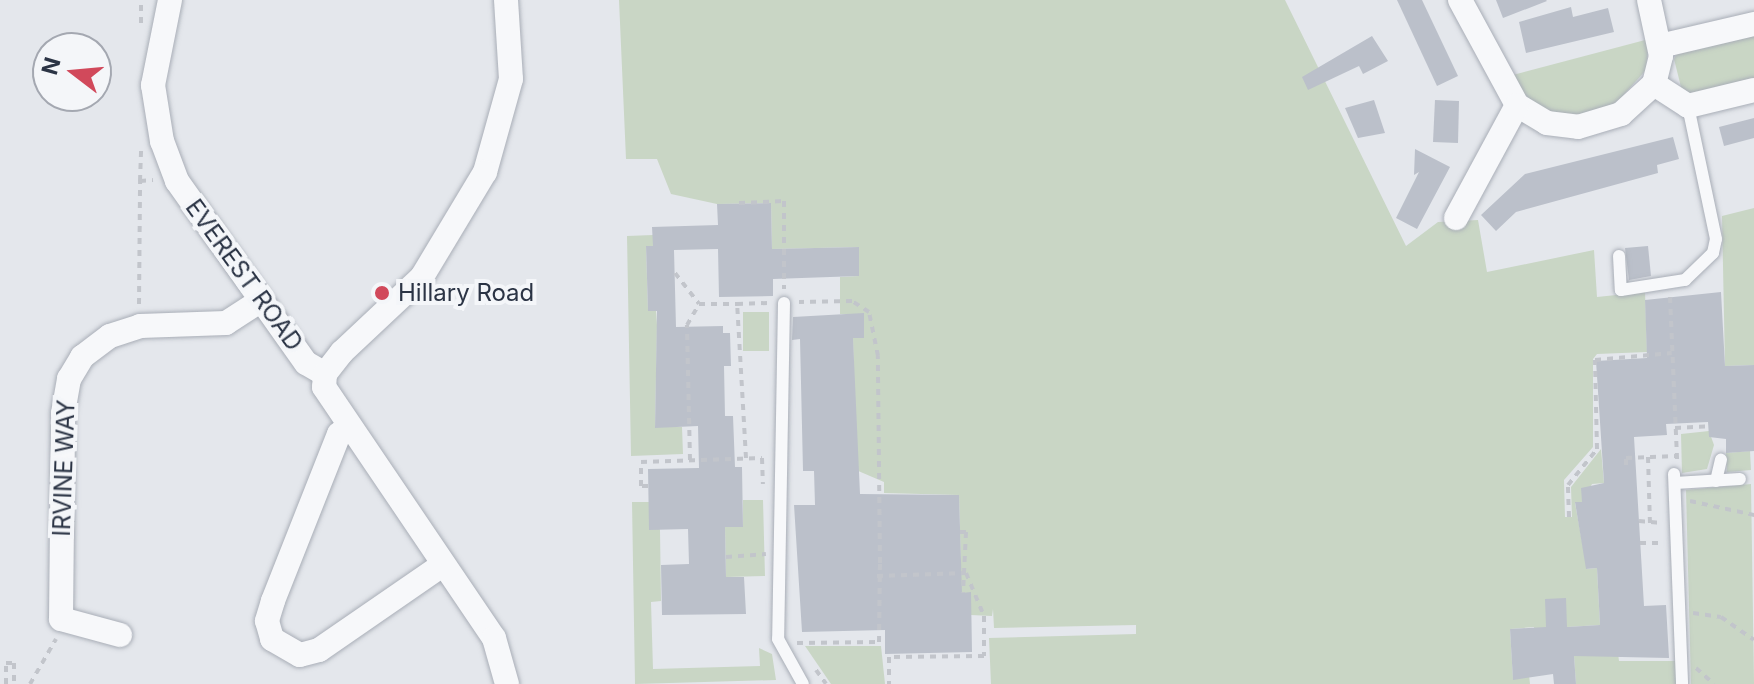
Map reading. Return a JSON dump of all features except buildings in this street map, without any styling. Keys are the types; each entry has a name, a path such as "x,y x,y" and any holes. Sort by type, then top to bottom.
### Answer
{"street":[{"name":"EVEREST ROAD","path":"170,0 153,85 162,141 175,178 306,363 325,374 324,387 349,427 494,638 507,684"},
{"path":"325,374 422,277 485,172 511,79 506,0"},
{"path":"1460,0 1517,105 1547,123 1578,127 1621,114 1654,84 1660,46 1649,0"},
{"path":"1660,46 1754,24"},
{"path":"1654,84 1688,106 1754,90"},
{"path":"1456,218 1517,105"},
{"name":"IRVINE WAY","path":"65,623 61,619 63,413 69,379 82,357 110,336 140,326 226,323 260,301"},
{"path":"349,427 339,434 273,601 267,621 272,639 300,655 319,650 442,565"},
{"path":"65,623 120,635"}],"lane":[{"path":"1619,256 1621,290 1669,286 1703,265 1716,239 1688,106"},
{"path":"784,303 777,553 778,639 784,658 803,684"},
{"path":"1716,481 1721,460"},
{"path":"1682,684 1674,478 1740,479"}],"path":[{"path":"140,326 140,181 175,178"},
{"path":"739,203 784,201 784,303"},
{"path":"675,273 699,304"},
{"path":"1669,286 1677,456 1674,478"},
{"path":"699,304 840,300 869,312 878,356 879,642 797,643"},
{"path":"690,460 687,325 699,304"},
{"path":"737,304 746,458"},
{"path":"1569,517 1568,485 1597,449 1595,360 1672,353"},
{"path":"1675,428 1709,426"},
{"path":"1626,465 1626,458 1677,456"},
{"path":"1648,457 1650,523"},
{"path":"648,486 641,486 641,462 762,458 763,493 780,502"},
{"path":"960,532 966,532 963,593"},
{"path":"726,557 777,553"},
{"path":"877,576 963,573"},
{"path":"889,684 889,657 984,656 984,616 963,573"},
{"path":"1680,613 1721,617 1754,640"},
{"path":"30,684 65,623"},
{"path":"6,684 6,663 14,663 14,684"}],"green space":[{"path":"619,0 1285,0 1406,246 1438,222 1478,220 1487,272 1594,250 1597,297 1645,292 1647,352 1597,354 1593,359 1593,447 1564,480 1565,517 1572,517 1571,487 1601,449 1604,483 1592,484 1582,502 1575,503 1587,569 1597,568 1600,625 1550,628 1535,647 1534,627 1510,629 1513,679 1529,675 1530,684 991,684 989,638 1136,634 1136,625 994,628 993,609 992,616 971,615 970,593 923,594 961,566 959,495 884,493 884,482 856,470 853,338 864,337 864,314 840,314 840,277 859,276 859,247 772,249 771,203 717,204 671,194 657,159 626,159"},
{"path":"1754,31 1754,82 1695,97 1682,91 1674,59 1678,52"},
{"path":"1649,39 1646,70 1610,110 1560,117 1530,103 1509,76"},
{"path":"1754,208 1754,365 1725,366 1722,216"},
{"path":"653,235 653,246 646,247 648,310 656,311 657,325 655,427 682,427 683,454 631,456 627,236"},
{"path":"743,312 769,312 769,351 743,351"},
{"path":"1709,431 1714,445 1707,469 1682,473 1681,434"},
{"path":"1750,451 1751,470 1727,472 1726,453"},
{"path":"1751,484 1754,684 1691,684 1686,490"},
{"path":"743,500 763,500 765,576 726,577 725,527 743,526"},
{"path":"632,502 649,502 660,530 661,601 651,602 653,669 760,666 759,648 772,654 776,680 635,684"},
{"path":"805,646 881,646 885,684 831,684"},
{"path":"1618,653 1619,661 1675,661 1677,684 1576,684 1574,656"}],"place":[{"name":"Hillary Road","path":"382,293"}]}
